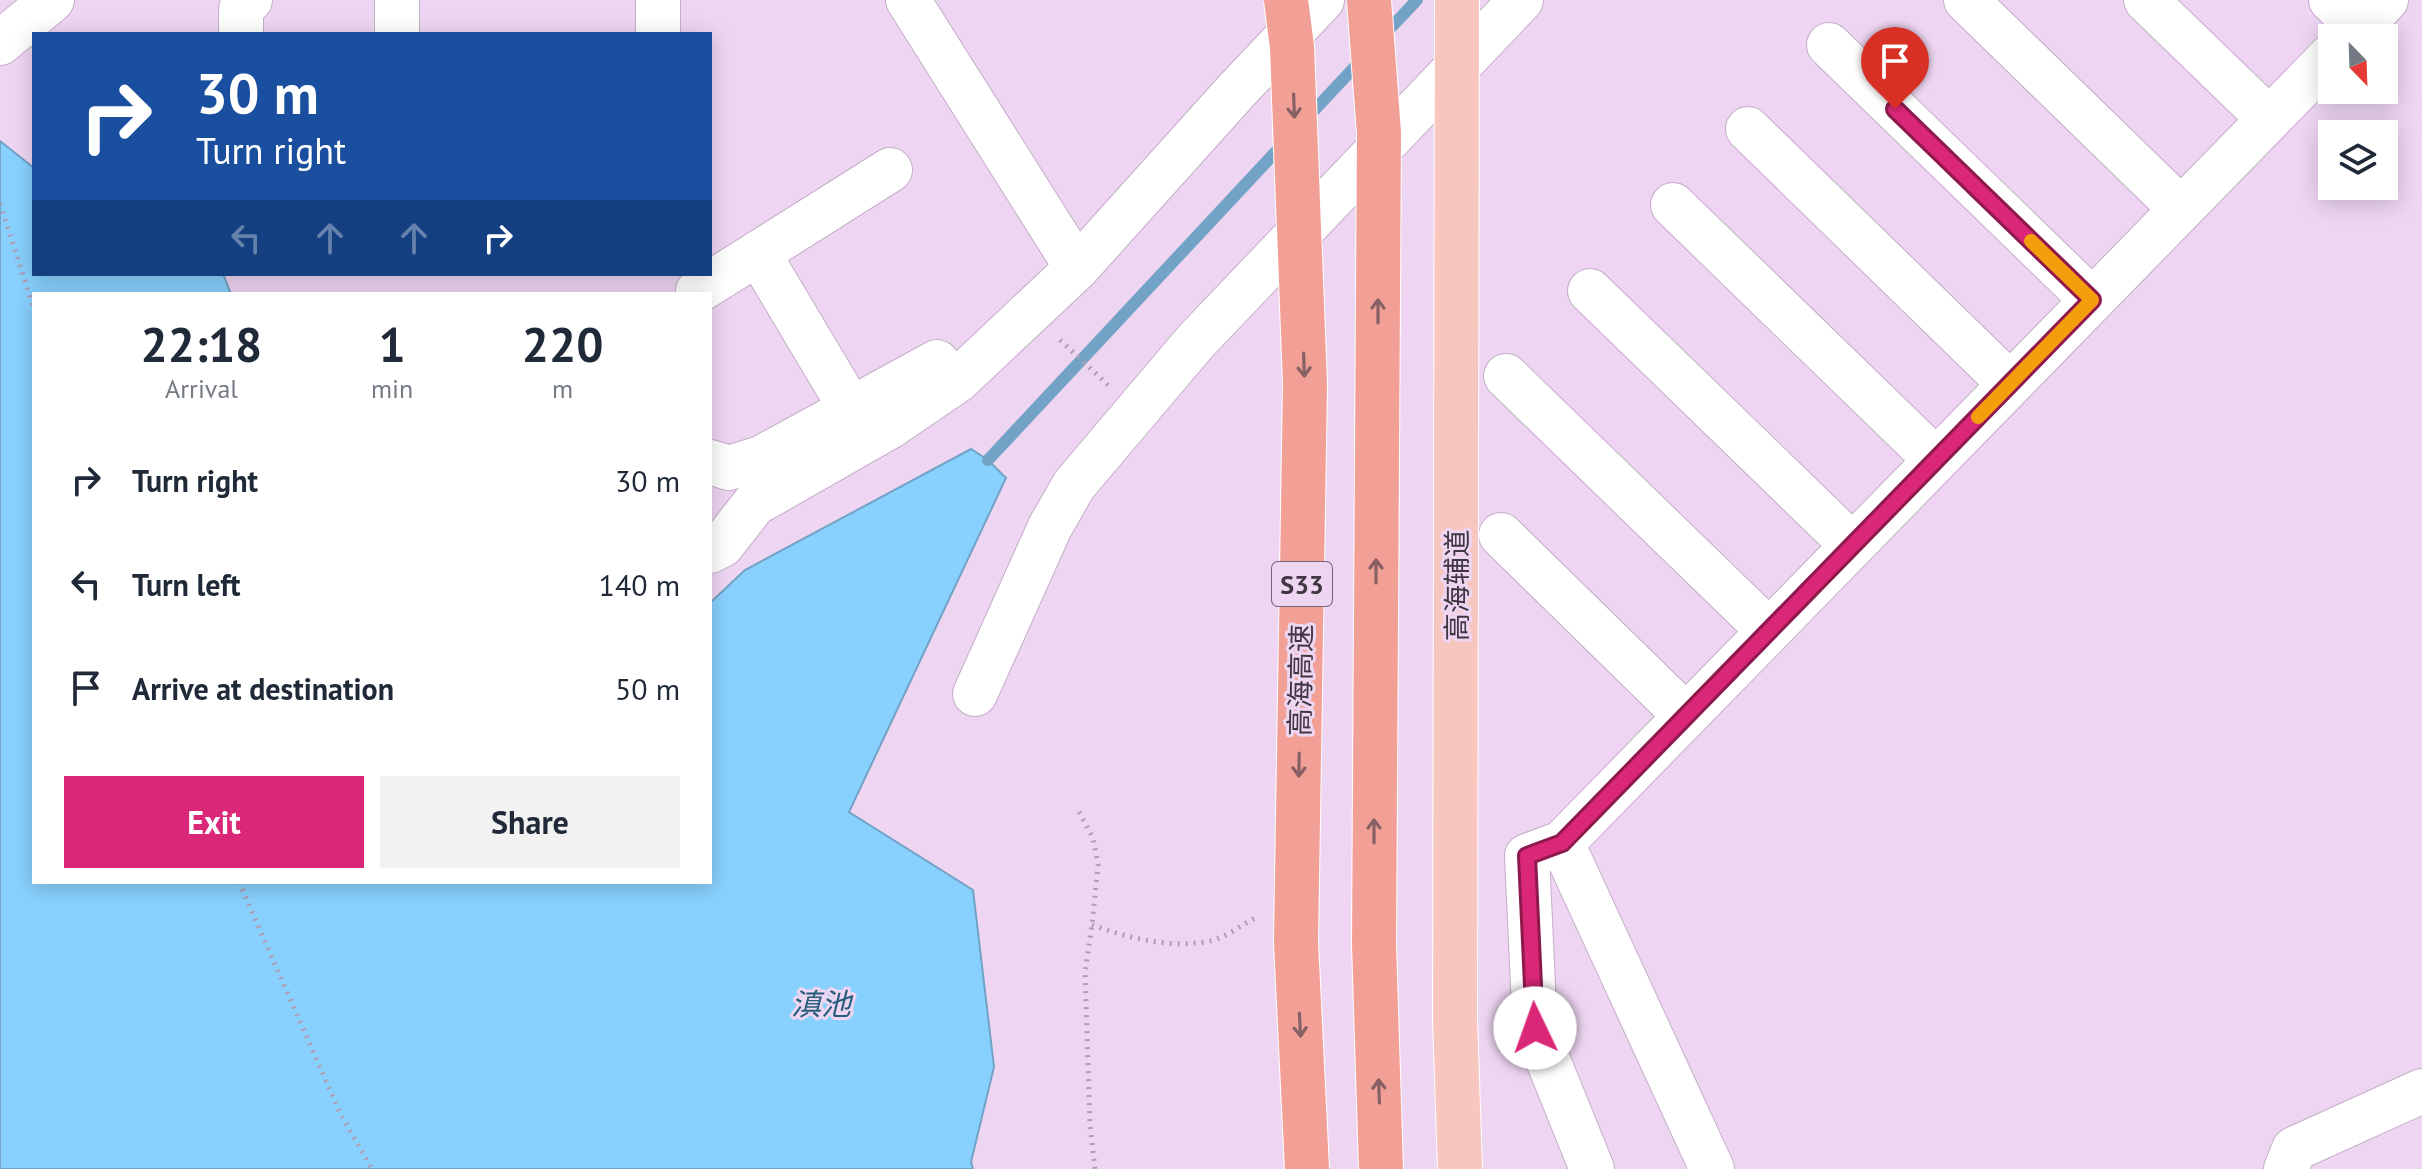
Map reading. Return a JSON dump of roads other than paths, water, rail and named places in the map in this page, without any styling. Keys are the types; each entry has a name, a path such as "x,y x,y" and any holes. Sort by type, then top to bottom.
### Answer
{"highway":[{"name":"高海高速","path":"1286,0 1292,47 1305,384 1296,942 1307,1169"},
{"path":"1369,0 1379,133 1374,944 1381,1169"}],"main road":[{"name":"高海辅道","path":"1457,0 1455,1019 1460,1169"}],"street":[{"path":"0,43 52,0"},
{"path":"241,32 241,9 250,0"},
{"path":"397,0 397,32"},
{"path":"658,0 658,32"},
{"path":"908,0 1077,268"},
{"path":"712,550 722,545 754,504 889,427 958,380 1077,268 1322,0"},
{"path":"975,694 1050,527 1074,485 1196,341 1521,0"},
{"path":"1966,0 2181,209"},
{"path":"2146,0 2269,119"},
{"path":"1829,45 2092,300"},
{"path":"1592,1169 1535,1028 1527,856 1562,843 2269,119 2318,62"},
{"path":"1748,129 2010,384"},
{"path":"695,286 758,253 890,170"},
{"path":"1673,205 1936,460"},
{"path":"758,253 851,409"},
{"path":"1590,291 1852,545"},
{"path":"712,463 729,468 761,458 937,362"},
{"path":"1506,376 1769,631"},
{"path":"1501,535 1686,716"},
{"path":"1562,843 1712,1169"},
{"path":"2286,1169 2294,1149 2422,1091"}],"water":[{"name":"滇池","path":"0,141 32,166 32,276 224,276 230,292 32,292 32,884 712,884 712,601 745,570 971,449 1006,478 849,812 973,890 994,1067 971,1162 973,1169 0,1169"}],"waterway":[{"path":"1383,36 1417,0"},
{"path":"1307,118 1363,58"},
{"path":"988,460 1284,143"}]}
